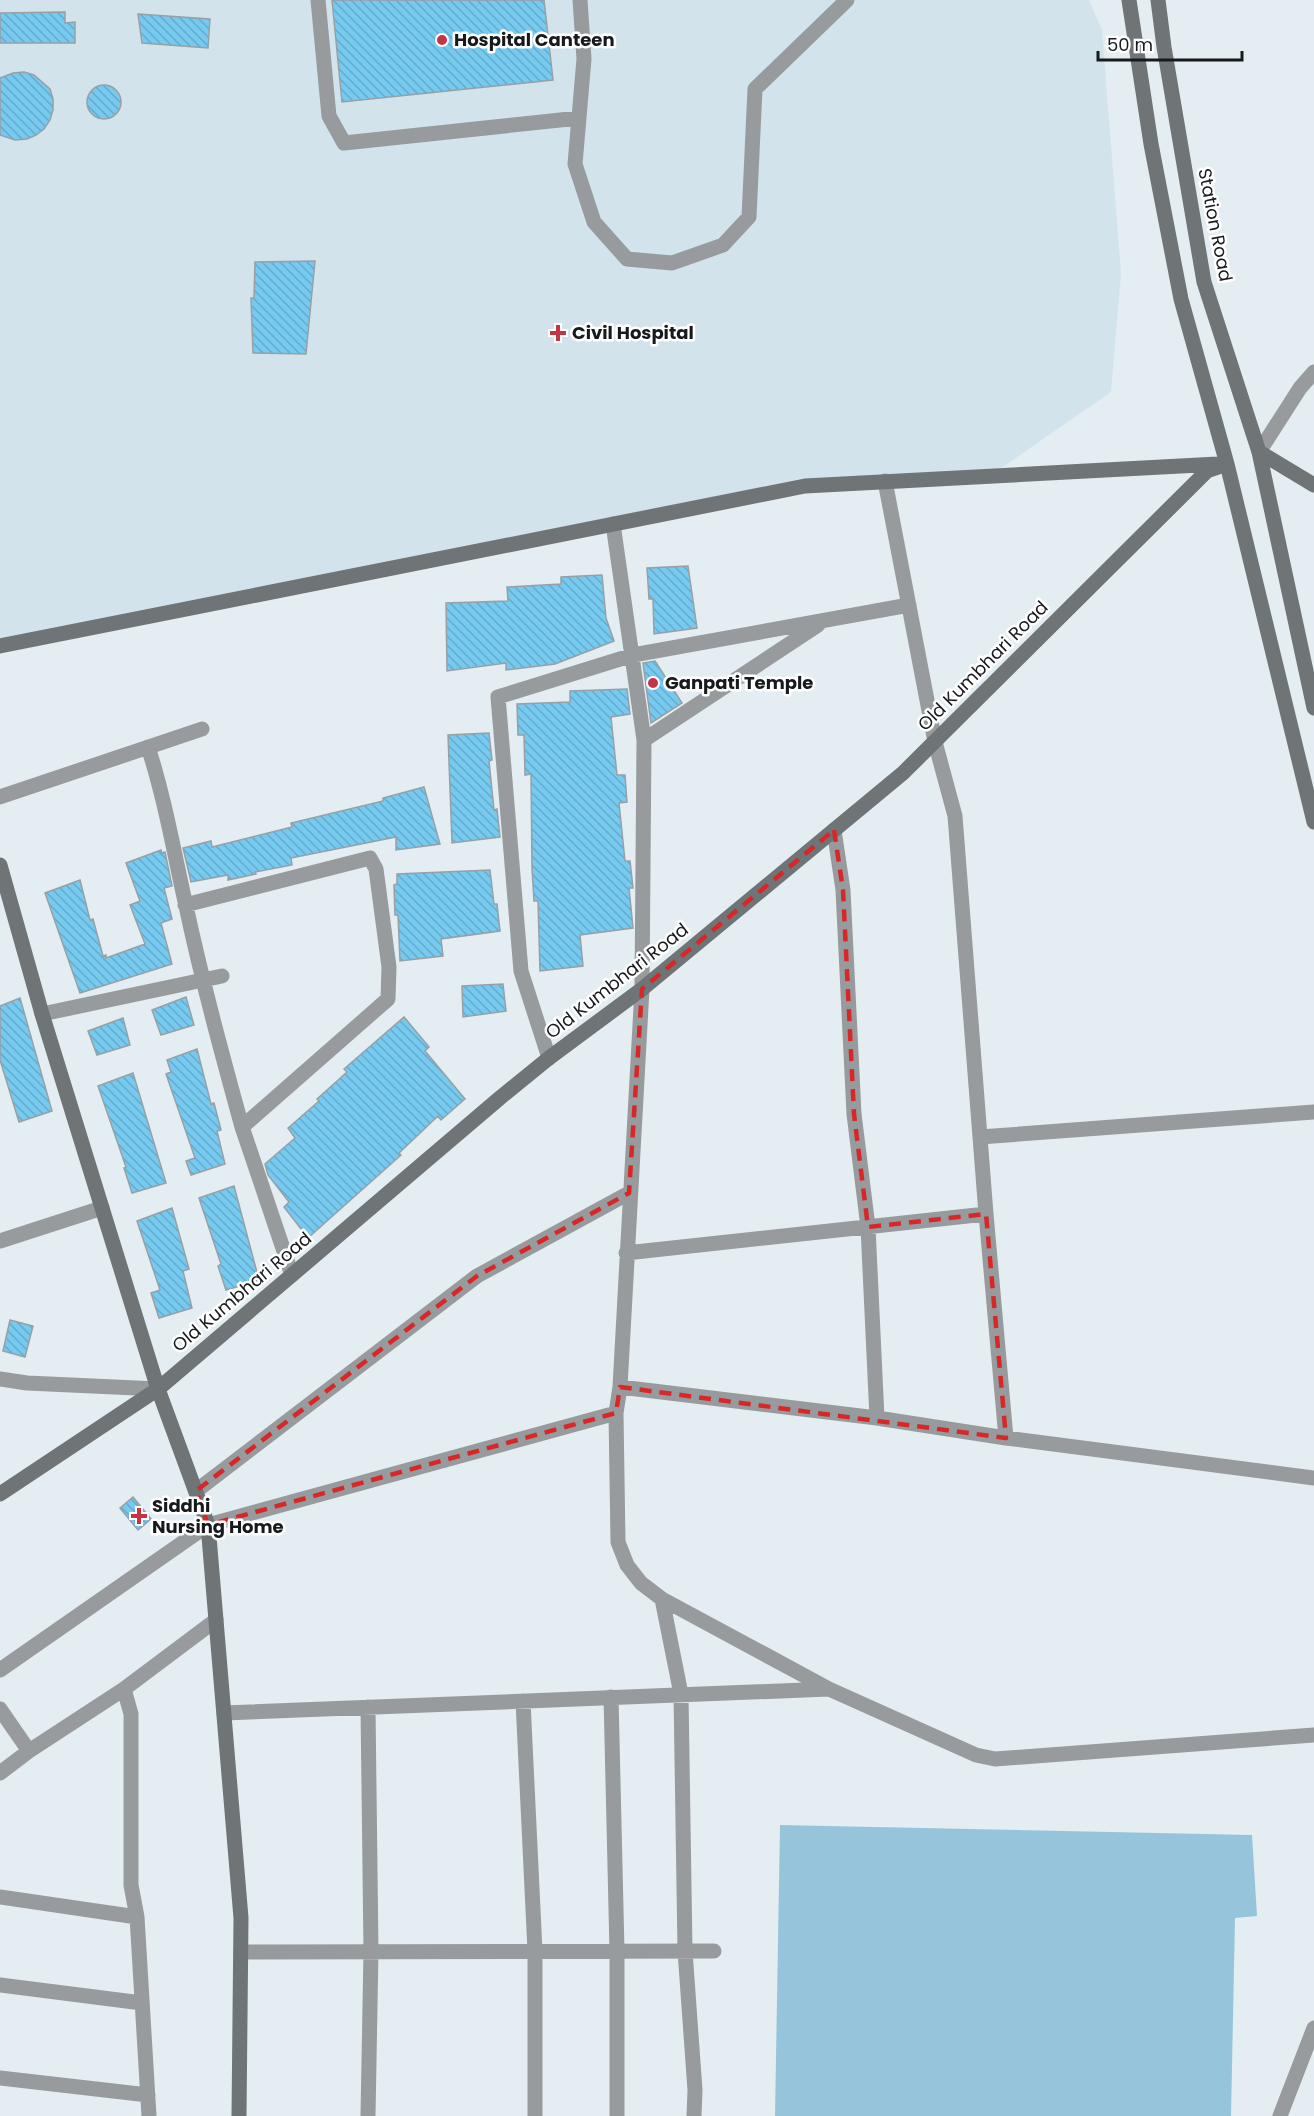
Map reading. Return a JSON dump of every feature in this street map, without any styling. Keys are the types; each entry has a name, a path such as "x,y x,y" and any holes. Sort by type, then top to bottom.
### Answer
{"main road":[{"path":"1129,0 1151,144 1181,299 1227,464 1314,822"},
{"name":"Station Road","path":"1158,0 1204,282 1259,452 1314,708"},
{"path":"1259,452 1314,485"},
{"path":"0,646 805,486 1227,464"},
{"name":"Old Kumbhari Road","path":"0,1494 158,1389 549,1058 642,989 903,773 1207,471 1227,464"},
{"path":"0,865 42,1014 158,1389 208,1525 241,1918 239,2116"}],"street":[{"path":"318,0 329,116 345,143 579,118"},
{"path":"580,0 585,58 575,164 594,222 627,259 672,263 723,245 749,217 755,89 847,0"},
{"path":"1259,452 1307,388 1314,372"},
{"path":"885,481 935,742 955,816 1006,1438"},
{"path":"613,524 644,740 642,989 620,1387 616,1413 618,1542 627,1565 641,1583 662,1599 829,1689 976,1755 995,1759 1314,1735"},
{"path":"549,1058 521,971 498,697 633,655 909,605"},
{"path":"644,740 823,622"},
{"path":"0,797 202,729"},
{"path":"148,747 159,781 203,980 242,1127 291,1275"},
{"path":"834,830 843,890 854,1114 868,1227 878,1418"},
{"path":"185,905 370,858 376,869 389,967 388,999 242,1127"},
{"path":"42,1014 222,976"},
{"path":"980,1137 1314,1112"},
{"path":"196,1491 477,1276 629,1193"},
{"path":"0,1240 102,1208"},
{"path":"626,1253 986,1214"},
{"path":"0,1379 27,1383 158,1389"},
{"path":"620,1387 878,1418 1006,1438 1314,1478"},
{"path":"0,1670 208,1525 616,1413"},
{"path":"662,1599 681,1694 685,1951 695,2090 694,2116"},
{"path":"0,1773 29,1751 124,1689 216,1620"},
{"path":"124,1689 131,1714 131,1885 137,1917 149,2116"},
{"path":"224,1713 829,1689"},
{"path":"611,1697 617,1951 617,2116"},
{"path":"523,1701 535,1951 535,2116"},
{"path":"368,1707 371,1952 368,2116"},
{"path":"0,1709 29,1751"},
{"path":"0,1897 137,1917"},
{"path":"241,1952 714,1951"},
{"path":"0,1985 142,2003"},
{"path":"1281,2116 1314,2028"},
{"path":"0,2078 148,2095"}],"highlighted area":[{"path":"834,830 843,890 854,1114 868,1227 986,1214 1006,1438 620,1387 616,1413 208,1525 196,1491 477,1276 629,1193 642,989"}],"shaded area":[{"name":"Civil Hospital","path":"0,0 1089,0 1102,30 1121,274 1111,392 994,473 805,486 0,646"},
{"path":"780,1825 1252,1835 1257,1916 1235,1918 1231,2116 775,2116"}],"building":[{"name":"Hospital Canteen","path":"332,0 544,0 553,80 342,102"},
{"path":"65,12 65,23 75,22 75,43 0,43 0,13"},
{"path":"138,14 210,19 208,48 142,43"},
{"path":"24,72 34,75 50,89 53,110 44,129 27,139 15,140 0,135 0,78"},
{"path":"104,85 116,90 121,102 116,114 104,119 92,114 87,102 92,90"},
{"path":"315,261 306,354 253,353 251,298 254,298 255,262"},
{"path":"688,566 697,628 654,634 653,599 649,599 647,568"},
{"path":"602,575 606,618 614,641 555,664 506,670 506,663 447,671 446,603 508,601 507,587 561,584 561,577"},
{"path":"655,661 682,703 651,723 643,663"},
{"path":"627,689 630,714 611,717 617,775 625,775 627,802 619,803 625,861 630,861 633,888 629,888 633,928 580,935 583,966 540,971 538,901 534,901 532,868 531,774 525,775 524,735 518,735 517,704 570,702 570,691"},
{"path":"489,733 492,760 489,761 494,810 497,809 500,837 452,843 448,735"},
{"path":"424,787 440,844 396,850 396,837 291,858 292,865 255,872 256,874 228,880 228,875 191,882 183,848 211,841 212,847 292,827 291,823 383,801 383,798"},
{"path":"161,850 162,853 165,852 172,886 164,888 172,919 161,923 172,964 80,993 45,893 80,880 90,920 93,919 103,956 106,955 106,958 145,944 130,905 140,901 126,863"},
{"path":"490,870 500,931 441,939 443,956 400,961 398,915 395,915 394,885 397,884 397,874"},
{"path":"503,984 506,1011 463,1017 462,986"},
{"path":"186,997 194,1025 161,1035 152,1010"},
{"path":"20,998 52,1111 19,1122 0,1060 0,1006"},
{"path":"404,1017 429,1047 425,1051 465,1099 441,1120 438,1116 399,1153 401,1155 308,1238 284,1207 289,1202 268,1175 265,1164 295,1138 288,1128 347,1072 344,1069"},
{"path":"123,1018 130,1045 97,1055 88,1031"},
{"path":"197,1049 211,1104 214,1103 221,1130 217,1131 225,1164 191,1175 186,1161 195,1158 166,1074 171,1072 167,1060"},
{"path":"133,1073 166,1183 132,1193 124,1168 126,1167 98,1086"},
{"path":"234,1186 259,1280 226,1290 218,1266 221,1264 199,1198"},
{"path":"172,1208 189,1269 183,1271 192,1308 159,1318 151,1293 160,1290 137,1221"},
{"path":"10,1320 33,1326 25,1357 3,1351"},
{"path":"133,1497 151,1519 138,1530 120,1508"}],"place":[{"name":"Hospital Canteen","path":"442,40"},
{"name":"Civil Hospital","path":"558,333"},
{"name":"Ganpati Temple","path":"653,683"},
{"name":"Siddhi Nursing Home","path":"139,1516"}]}
